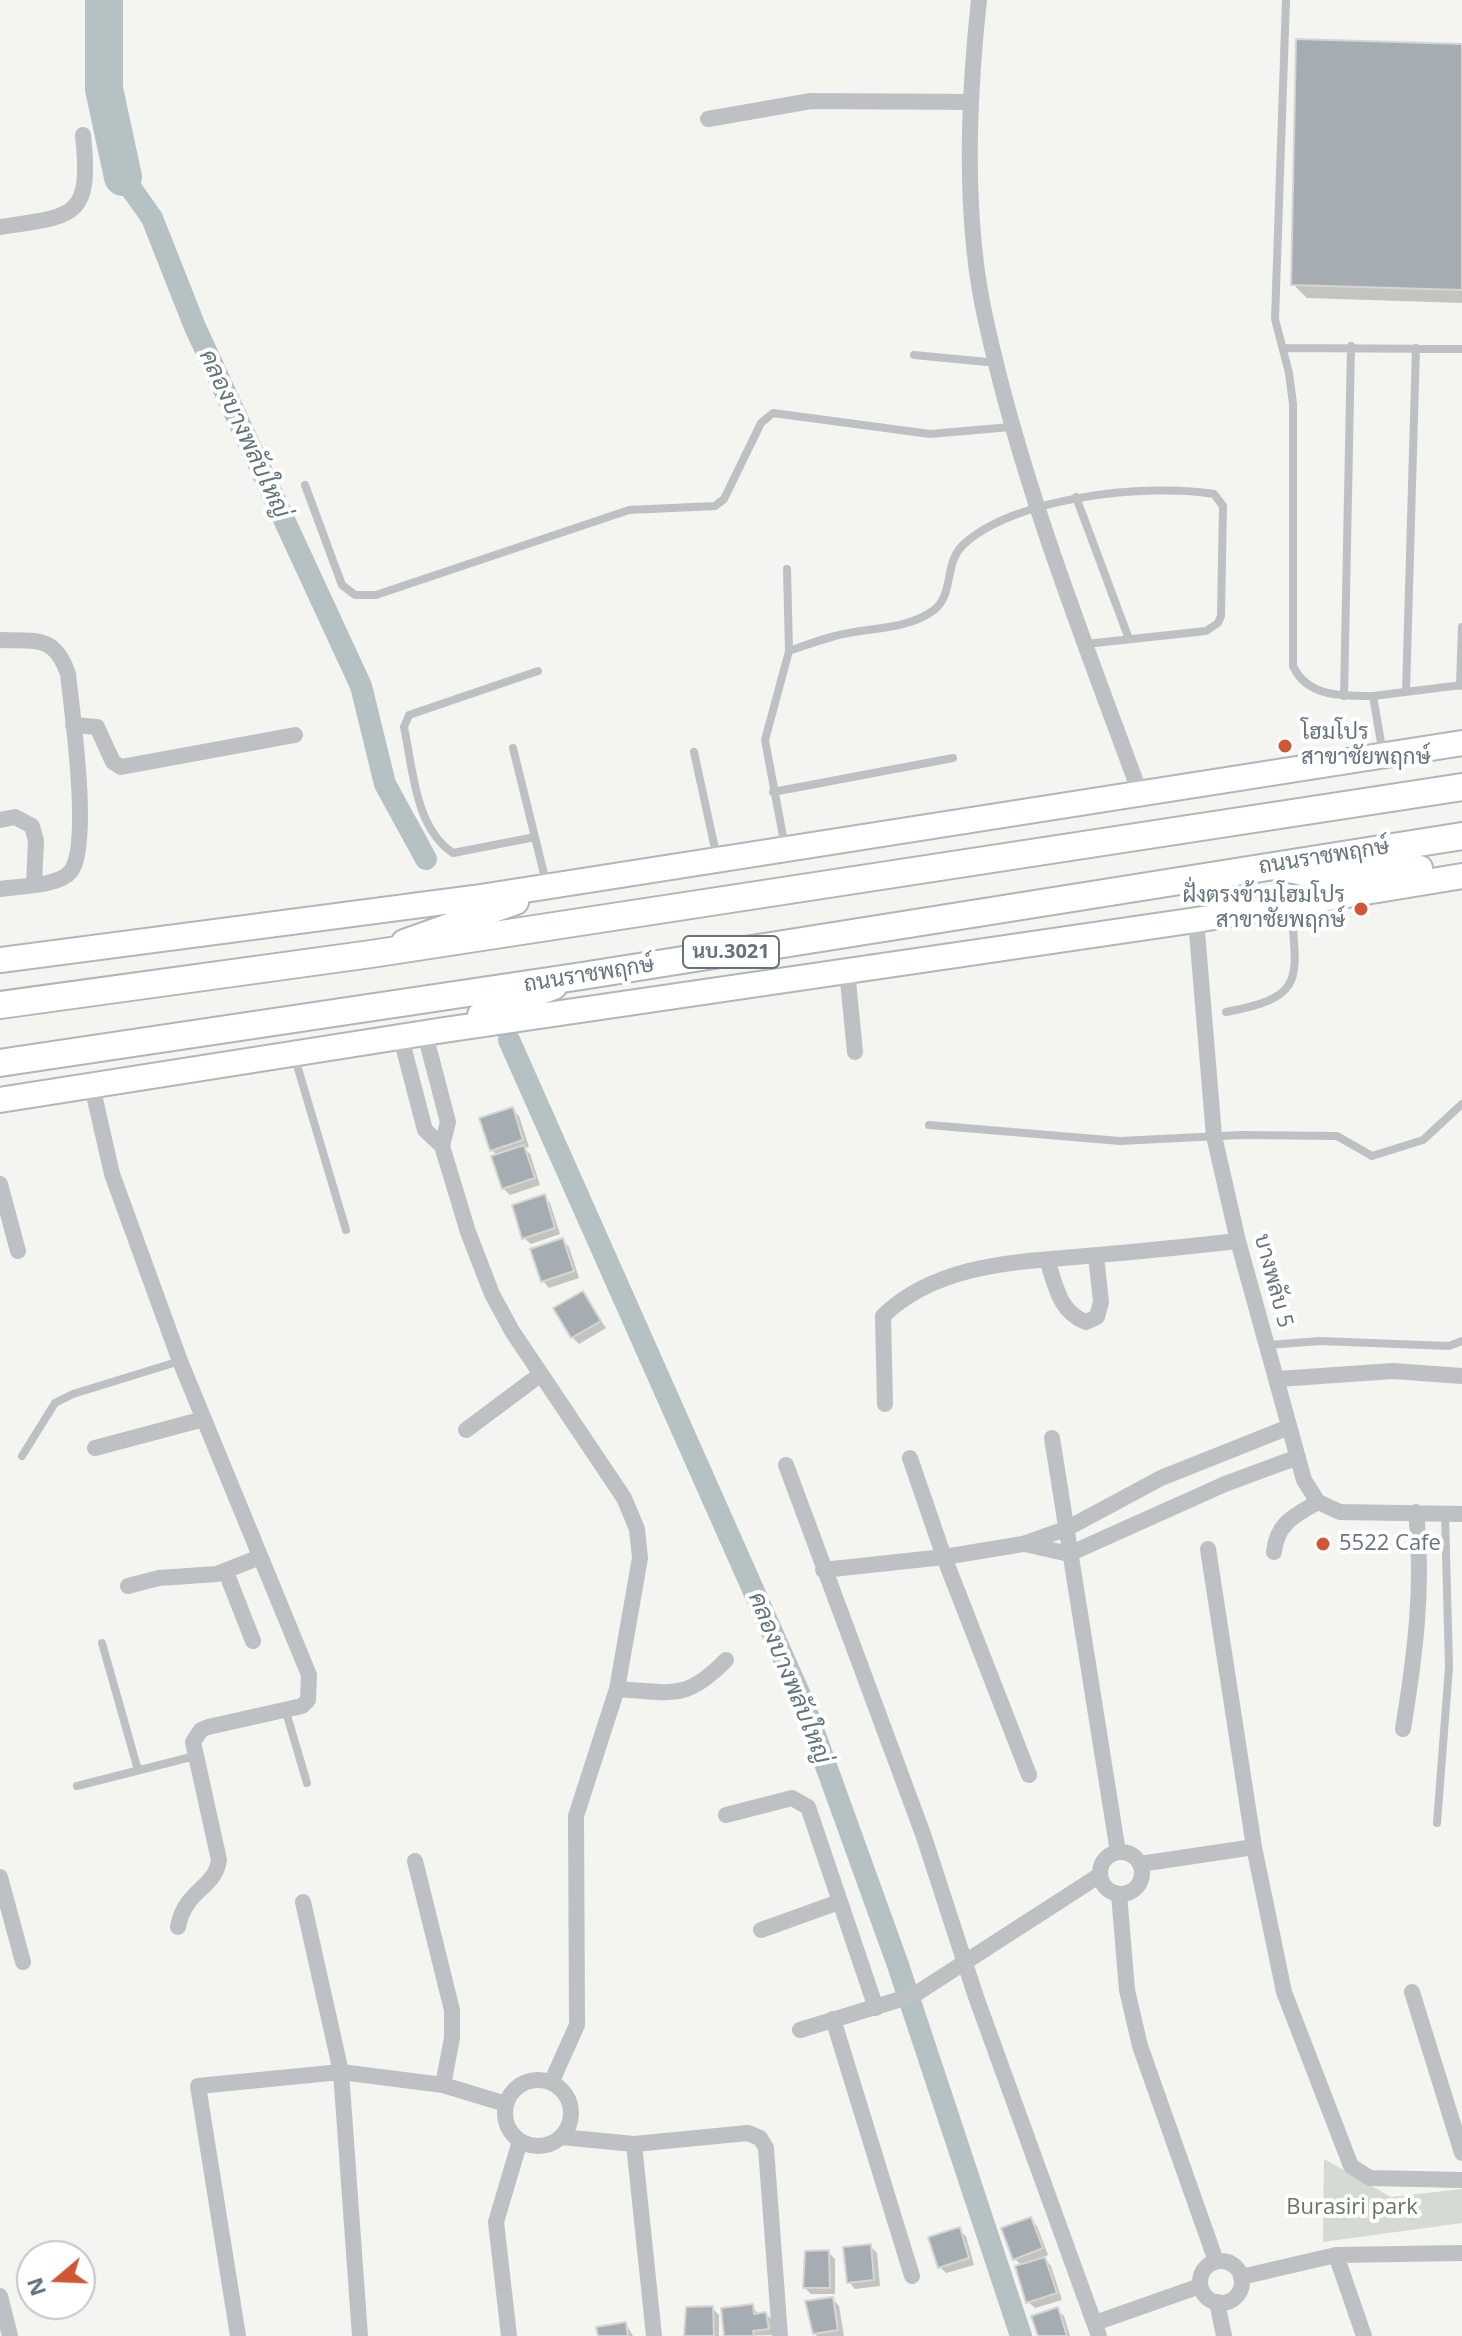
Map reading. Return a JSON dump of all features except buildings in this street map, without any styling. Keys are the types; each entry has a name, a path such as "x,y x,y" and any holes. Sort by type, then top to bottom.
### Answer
{"main road":[{"path":"0,960 557,885 1462,743"},
{"name":"นบ.3021","path":"0,1005 371,954 1462,787"},
{"name":"ถนนราชพฤกษ์","path":"0,1063 582,976 1462,836"},
{"path":"1267,865 1321,877 1462,862"},
{"name":"ถนนราชพฤกษ์","path":"0,1100 435,1032 1196,920 1462,876"},
{"path":"371,954 557,885"},
{"path":"435,1032 582,976"}],"street":[{"path":"979,0 971,102 975,234 985,320 998,363 1011,427 1140,793"},
{"path":"708,119 811,101 971,102"},
{"path":"0,227 56,218 72,212 82,197 87,172 83,135"},
{"path":"0,640 42,641 56,647 68,674 79,812 77,857 70,873 0,889"},
{"path":"73,725 97,727 113,762 121,767 295,735"},
{"path":"0,820 15,817 32,826 36,841 34,883"},
{"name":"บางพลับ 5","path":"1196,920 1214,1136 1238,1241 1289,1427 1310,1494 1318,1502"},
{"path":"847,971 855,1052"},
{"path":"435,1032 448,1122 442,1146"},
{"path":"401,1038 425,1130 442,1146 468,1232 492,1294 624,1498 637,1529 640,1558 617,1689 576,1816 577,2025 551,2083"},
{"path":"92,1086 112,1174 180,1361 309,1675 308,1700 286,1712 201,1730 193,1742 219,1860 214,1874 185,1903 178,1927"},
{"path":"0,1184 18,1251"},
{"path":"885,1404 882,1322 894,1305 964,1273 1047,1260 1238,1241"},
{"path":"1047,1260 1061,1301 1070,1316 1086,1322 1097,1317 1101,1302 1096,1256"},
{"path":"1278,1379 1393,1371 1462,1376"},
{"path":"466,1430 541,1374"},
{"path":"95,1448 204,1419"},
{"path":"823,1570 944,1557 1023,1544 1068,1528 1161,1478 1289,1427"},
{"path":"1052,1438 1118,1852"},
{"path":"1023,1544 1069,1554 1202,1495 1298,1457"},
{"path":"910,1458 944,1557 1029,1775"},
{"path":"786,1465 892,1748 1097,2330 1200,2286"},
{"path":"1187,1469 1202,1495"},
{"path":"1274,1552 1276,1537 1283,1524 1318,1502 1340,1512 1454,1514"},
{"path":"1403,1729 1417,1642 1421,1590 1416,1512"},
{"path":"1208,1549 1254,1847 1284,1992 1351,2166 1370,2178 1462,2180"},
{"path":"128,1586 142,1580 190,1579 226,1572 260,1557"},
{"path":"226,1572 253,1641"},
{"path":"617,1689 687,1690 702,1685 726,1660"},
{"path":"726,1815 792,1798 808,1807 876,2008"},
{"path":"1140,1864 1254,1847"},
{"path":"800,2030 914,1995 965,1959 1100,1875 1107,1857 1118,1852 1131,1854 1140,1864 1142,1877 1136,1888 1119,1894 1106,1888 1100,1875"},
{"path":"415,1861 452,2010 452,2038 443,2085"},
{"path":"0,1877 23,1962"},
{"path":"1119,1894 1127,1990 1140,2046 1216,2261"},
{"path":"303,1902 341,2072 360,2336"},
{"path":"761,1930 839,1902"},
{"path":"1412,1992 1462,2153"},
{"path":"833,2019 912,2276"},
{"path":"238,2336 198,2086 341,2072 443,2085 506,2104"},
{"path":"529,2081 551,2083 567,2097 571,2107 568,2128 561,2137 542,2146 520,2141 507,2125 506,2104 511,2094 529,2081"},
{"path":"561,2137 634,2144 748,2133 760,2138 766,2148 780,2336"},
{"path":"509,2336 496,2222 520,2141"},
{"path":"634,2144 654,2336"},
{"path":"1241,2277 1336,2255 1462,2253"},
{"path":"1336,2255 1364,2336"},
{"path":"1216,2261 1229,2262 1241,2277 1236,2297 1217,2302 1206,2297 1200,2286 1201,2273 1216,2261"},
{"path":"0,2296 10,2336"},
{"path":"1217,2302 1224,2336"}],"lane":[{"path":"1286,0 1275,319 1293,404 1293,666 1300,681 1311,689 1344,696 1373,696 1461,686 1462,627"},
{"path":"1344,696 1351,346"},
{"path":"1283,348 1462,349"},
{"path":"1406,692 1416,348"},
{"path":"914,355 998,363"},
{"path":"305,485 342,585 355,595 376,595 629,510 715,506 724,499 761,423 773,413 782,411 930,434 1011,427"},
{"path":"789,651 836,635 911,622 936,609 944,598 951,562 961,547 977,534 1038,509 1076,497 1214,494 1223,506 1221,616 1218,623 1206,631 1085,644"},
{"path":"1076,497 1129,639"},
{"path":"785,847 765,740 789,651 787,569"},
{"path":"535,837 453,853 440,844 424,819 404,727 409,715 538,671"},
{"path":"1373,696 1383,754"},
{"path":"513,748 535,837 557,885"},
{"path":"694,752 717,858"},
{"path":"773,792 953,758"},
{"path":"1226,1012 1260,1005 1283,994 1292,983 1295,970 1291,905"},
{"path":"294,1054 346,1230"},
{"path":"929,1125 1120,1141 1214,1136 1337,1136 1372,1156 1423,1140 1462,1104"},
{"path":"1268,1345 1320,1341 1449,1346 1462,1341"},
{"path":"22,1456 55,1403 73,1394 180,1361"},
{"path":"1437,1823 1449,1667 1454,1514"},
{"path":"102,1643 138,1770"},
{"path":"286,1712 307,1783"},
{"path":"77,1786 196,1756"}],"green space":[{"name":"Burasiri park","path":"1324,2159 1391,2197 1462,2189 1462,2223 1323,2242"}],"waterway":[{"name":"คลองบางพลับใหญ่","path":"104,0 104,89 123,177"},
{"name":"คลองบางพลับใหญ่","path":"123,177 152,218 195,327 361,686 385,784 426,859"},
{"name":"คลองบางพลับใหญ่","path":"509,1040 803,1702 898,1965 1021,2336"}],"place":[{"name":"โฮมโปร สาขาชัยพฤกษ์","path":"1285,746"},
{"name":"ฝั่งตรงข้ามโฮมโปร สาขาชัยพฤกษ์","path":"1361,909"},
{"name":"5522 Cafe","path":"1323,1544"}]}
